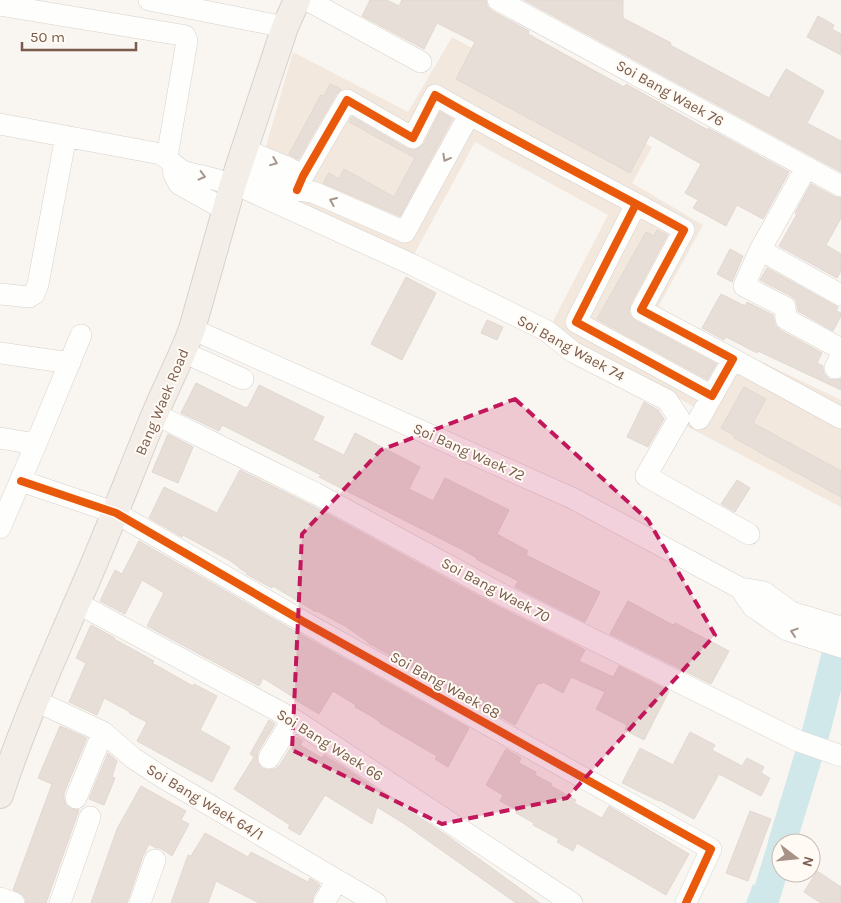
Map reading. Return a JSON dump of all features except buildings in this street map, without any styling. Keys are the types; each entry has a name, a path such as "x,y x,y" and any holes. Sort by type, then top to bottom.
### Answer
{"main road":[{"name":"Bang Waek Road","path":"0,795 6,758 77,603 116,513 155,414 188,341 239,166 285,27 297,0"}],"street":[{"path":"149,0 234,8 285,27"},
{"path":"306,0 421,62"},
{"name":"Soi Bang Waek 76","path":"498,0 841,186"},
{"path":"0,5 184,36 187,44 170,160 174,175 179,184 226,210"},
{"path":"300,183 347,100 413,138 435,95 684,230 641,310 841,418"},
{"path":"0,124 158,153 184,171 239,166 289,168 300,183 312,192 405,232 469,115"},
{"path":"0,294 29,298 34,294 38,284 66,136"},
{"name":"Soi Bang Waek 74","path":"239,166 413,265 547,331 573,352 667,400 679,418 646,476 749,534"},
{"path":"806,168 760,250 744,286 785,307 786,319 839,358"},
{"path":"636,204 576,322 705,408 733,359"},
{"path":"760,250 841,295"},
{"path":"0,528 81,335"},
{"path":"188,341 243,379"},
{"name":"Soi Bang Waek 72","path":"188,341 572,498 740,588 758,600"},
{"path":"0,353 70,363"},
{"name":"Soi Bang Waek 70","path":"155,414 316,493 502,594 796,740 841,756"},
{"path":"0,438 36,444"},
{"path":"21,481 116,513"},
{"name":"Soi Bang Waek 68","path":"116,513 304,622 711,850 686,903"},
{"path":"758,600 791,612 841,626"},
{"path":"758,600 787,630 841,647"},
{"name":"Soi Bang Waek 66","path":"77,603 293,719 572,903"},
{"name":"Soi Bang Waek 64/1","path":"34,700 103,732 133,758 162,777 376,903"},
{"path":"269,758 293,719"},
{"path":"76,798 103,732"},
{"path":"60,903 90,817"},
{"path":"140,903 155,860"},
{"path":"324,903 337,880"},
{"path":"0,898 14,903"}],"highlighted area":[{"path":"515,399 648,520 715,635 567,798 442,824 292,750 302,534 381,450"}],"shaded area":[{"path":"452,37 652,147 632,183 703,225 656,311 841,400 841,507 686,426 696,408 550,327 608,215 475,142 411,260 254,188 293,52 408,112"}],"water":[{"path":"753,884 779,903 746,903"}],"waterway":[{"path":"785,833 817,728 841,633"},
{"path":"764,903 771,880"}],"cycle path":[{"path":"297,190 303,176 347,100 413,138 435,95 684,230 641,310 733,359 712,396 576,322 636,204"},
{"path":"21,481 116,513 304,622 711,849 686,903"}]}
